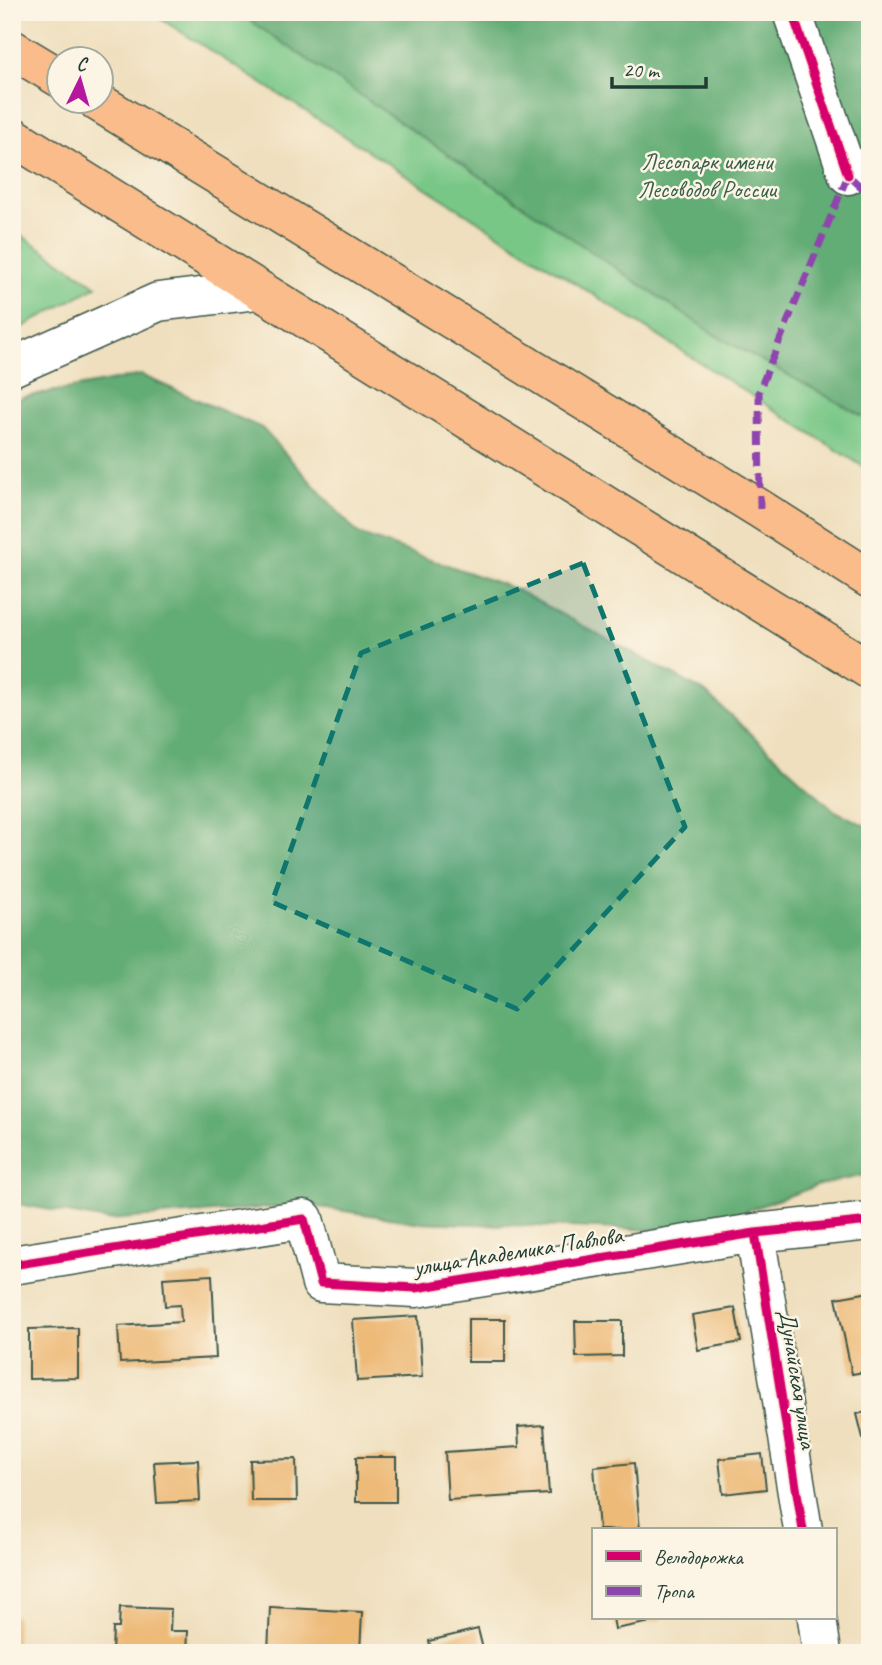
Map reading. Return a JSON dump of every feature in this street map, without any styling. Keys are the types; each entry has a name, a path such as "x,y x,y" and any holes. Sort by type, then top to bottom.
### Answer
{"main road":[{"path":"12,49 46,70"},
{"path":"116,113 748,501 870,579"},
{"path":"12,136 870,670"}],"street":[{"path":"792,12 848,175"},
{"path":"12,367 158,302 258,290"},
{"name":"улица Академика Павлова","path":"12,1265 304,1219 321,1283 416,1288 755,1233 870,1222"},
{"name":"Дунайская улица","path":"755,1233 803,1528"},
{"path":"817,1620 822,1653"}],"highlighted area":[{"path":"583,563 685,827 517,1009 272,902 361,653"}],"green space":[{"name":"Лесопарк имени Лесоводов России","path":"150,12 870,12 870,471"},
{"name":"Лесопарк имени Лесоводов России","path":"237,12 870,12 870,420 715,335"},
{"path":"12,229 97,286 12,333"},
{"path":"141,375 262,428 358,534 513,588 705,692 835,811 870,828 870,1174 819,1185 690,1231 415,1222 306,1205 107,1220 12,1203 12,402 24,397"}],"building":[{"path":"212,1275 216,1358 120,1363 118,1326 181,1322 180,1305 165,1306 163,1278"},
{"path":"870,1292 870,1371 852,1374 836,1298"},
{"path":"735,1308 741,1342 698,1350 692,1315"},
{"path":"418,1316 422,1377 357,1381 353,1320"},
{"path":"468,1319 505,1319 505,1362 468,1362"},
{"path":"575,1321 622,1321 622,1356 576,1357"},
{"path":"78,1328 78,1378 29,1379 29,1329"},
{"path":"870,1411 870,1462 869,1462 857,1414"},
{"path":"544,1425 549,1494 448,1500 445,1452 519,1447 518,1427"},
{"path":"762,1454 766,1489 723,1494 719,1459"},
{"path":"356,1457 396,1457 396,1502 356,1502"},
{"path":"296,1459 297,1501 251,1501 250,1460"},
{"path":"198,1460 200,1501 157,1503 154,1462"},
{"path":"634,1463 640,1528 599,1528 594,1467"},
{"path":"120,1607 171,1609 170,1631 188,1631 187,1653 112,1653 113,1628 119,1628"},
{"path":"270,1607 362,1612 360,1653 268,1653"},
{"path":"12,1616 17,1616 16,1653 12,1653"},
{"path":"613,1620 661,1620 615,1629"},
{"path":"478,1629 484,1653 432,1653 429,1641"}],"marked path":[{"path":"760,509 759,391 848,175 870,195"}],"cycle path":[{"path":"792,12 848,175"},
{"path":"12,1265 304,1219 321,1283 416,1288 755,1233 870,1221"},
{"path":"755,1233 803,1528"}]}
